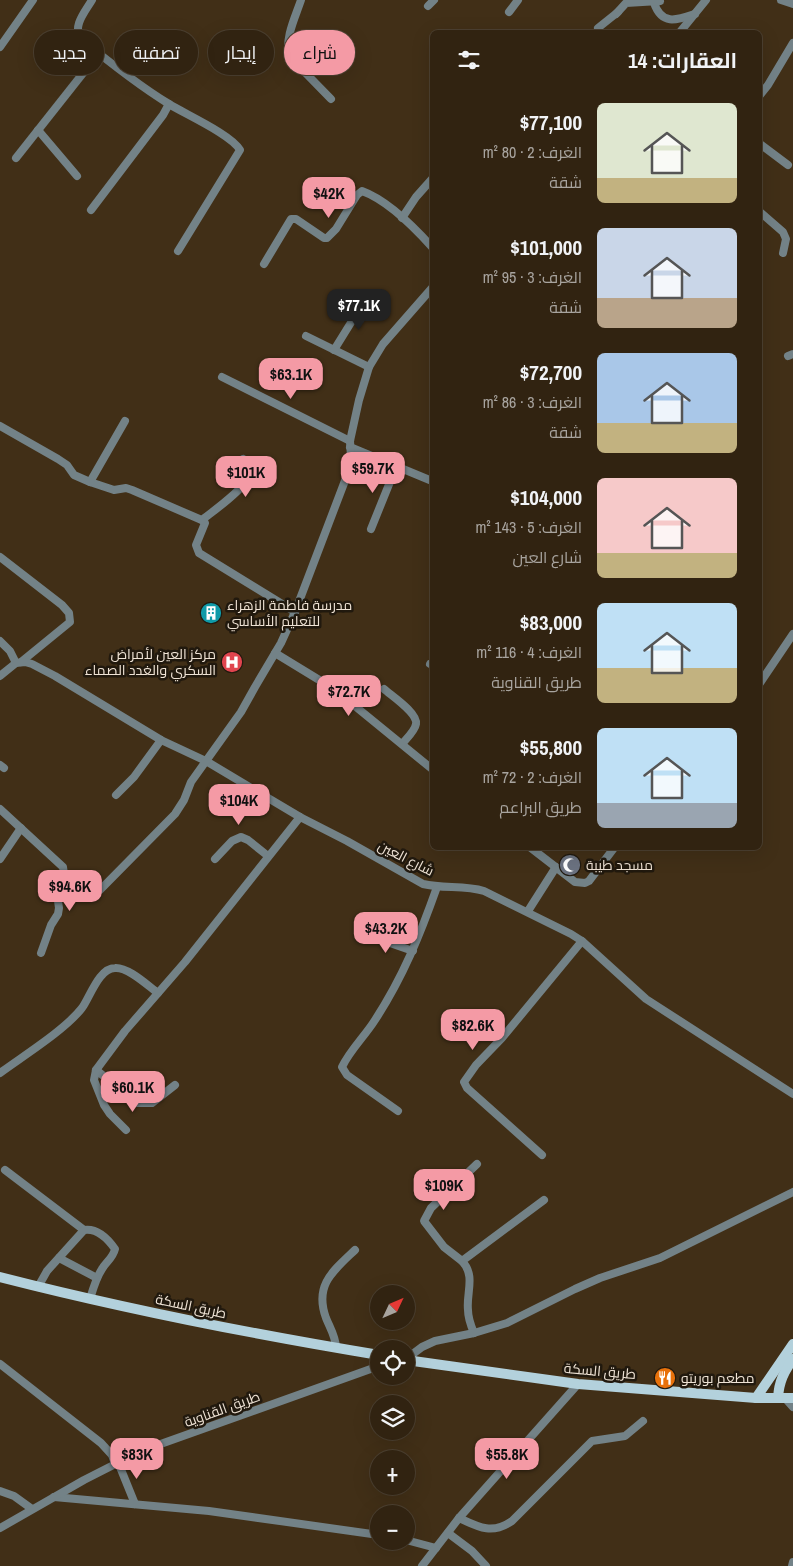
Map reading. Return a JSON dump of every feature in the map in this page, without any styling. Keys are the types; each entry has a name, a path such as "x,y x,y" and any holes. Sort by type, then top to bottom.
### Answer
{"main road":[{"name":"طريق السكة","path":"0,1277 90,1299 228,1328 370,1354"},
{"path":"756,1398 793,1344"},
{"path":"785,1398 778,1386 782,1375 793,1359"},
{"name":"طريق السكة","path":"415,1361 578,1384 756,1398 785,1398"}],"street":[{"path":"0,47 33,0"},
{"path":"76,30 92,0"},
{"path":"300,0 288,36 289,56 331,99"},
{"path":"509,12 518,0"},
{"path":"616,14 627,0"},
{"path":"598,28 616,14 626,3 660,0"},
{"path":"660,0 654,3 657,11 673,21 695,14"},
{"path":"682,30 706,0"},
{"path":"781,0 793,4"},
{"path":"762,92 793,42"},
{"path":"104,58 169,104 210,127 240,150 178,251"},
{"path":"16,158 82,75"},
{"path":"90,210 163,115 169,104"},
{"path":"38,130 77,176"},
{"path":"762,146 788,165"},
{"path":"402,218 416,197 430,181"},
{"path":"264,264 291,219 296,219 324,238 327,238 336,229 357,195 362,191 375,197 402,218 430,245"},
{"path":"762,214 783,232 786,239 783,253"},
{"path":"99,891 175,814 184,800 191,782 241,712 275,653 295,612 346,478 350,464 350,444 359,400 369,367 383,344 430,290"},
{"path":"334,350 365,300"},
{"path":"306,336 369,367"},
{"path":"222,377 350,444 430,481"},
{"path":"90,482 125,421"},
{"path":"0,426 58,459 74,475 114,490 126,488 132,490 202,520 205,523 197,541 199,553 295,612"},
{"path":"202,520 223,504 246,482 248,471 243,459"},
{"path":"371,530 396,466"},
{"path":"0,558 62,605 69,613 70,622 0,676"},
{"path":"762,680 793,634"},
{"path":"0,641 18,662"},
{"path":"275,653 334,689 430,767"},
{"name":"شارع العين","path":"18,662 32,664 55,676 161,740 206,761 300,817 347,840 423,884 436,887 473,888 484,891 528,911 571,934 582,941 646,998 793,1094"},
{"path":"384,689 411,712 416,720 416,726 402,744"},
{"path":"116,795 134,777 161,740"},
{"path":"0,809 63,866 64,874 56,887 58,914 51,925 41,953"},
{"path":"126,1130 104,1105 94,1080 96,1070 125,1030 185,962 300,817"},
{"path":"0,859 21,828"},
{"path":"215,859 232,841 242,837 268,856"},
{"path":"534,850 575,882 585,883 589,881 612,850"},
{"path":"528,911 556,868"},
{"path":"398,1111 347,1076 342,1067 375,1020 407,965 436,887"},
{"path":"367,935 413,951"},
{"path":"542,1155 467,1088 464,1082 476,1065 502,1038 582,941"},
{"path":"0,1073 66,1024 82,1007 95,983 106,971 116,967 125,969 158,993"},
{"path":"96,1070 138,1102 152,1103 175,1085"},
{"path":"474,1333 468,1309 470,1275 466,1265 444,1247 424,1221 431,1208 477,1164"},
{"path":"6,1170 84,1230"},
{"path":"415,1353 422,1347 435,1342 507,1323 574,1289 600,1278 660,1258 793,1192"},
{"path":"462,1261 544,1200"},
{"path":"38,1287 47,1271 84,1230 90,1229 96,1231 115,1249 102,1268 90,1299"},
{"path":"336,1348 334,1334 323,1305 324,1285 331,1273 354,1250"},
{"path":"59,1258 97,1278"},
{"path":"0,1364 101,1443 112,1455 135,1504"},
{"name":"طريق القناوية","path":"0,1528 54,1496 141,1451 370,1369"},
{"path":"422,1566 459,1518 578,1384"},
{"path":"785,1398 793,1407"},
{"path":"459,1518 480,1528 493,1529 505,1526 592,1441 625,1436 643,1421"},
{"path":"0,1491 14,1496 32,1509"},
{"path":"54,1496 209,1511 370,1533"},
{"path":"448,1533 472,1551 486,1566"},
{"path":"415,1542 436,1548"}],"place":[{"name":"مدرسة فاطمة الزهراء للتعليم الأساسي","path":"211,613"},
{"name":"مركز العين لأمراض السكري والغدد الصماء","path":"232,662"},
{"name":"مسجد طيبة","path":"570,865"},
{"name":"مطعم بوريتو","path":"665,1378"}]}
